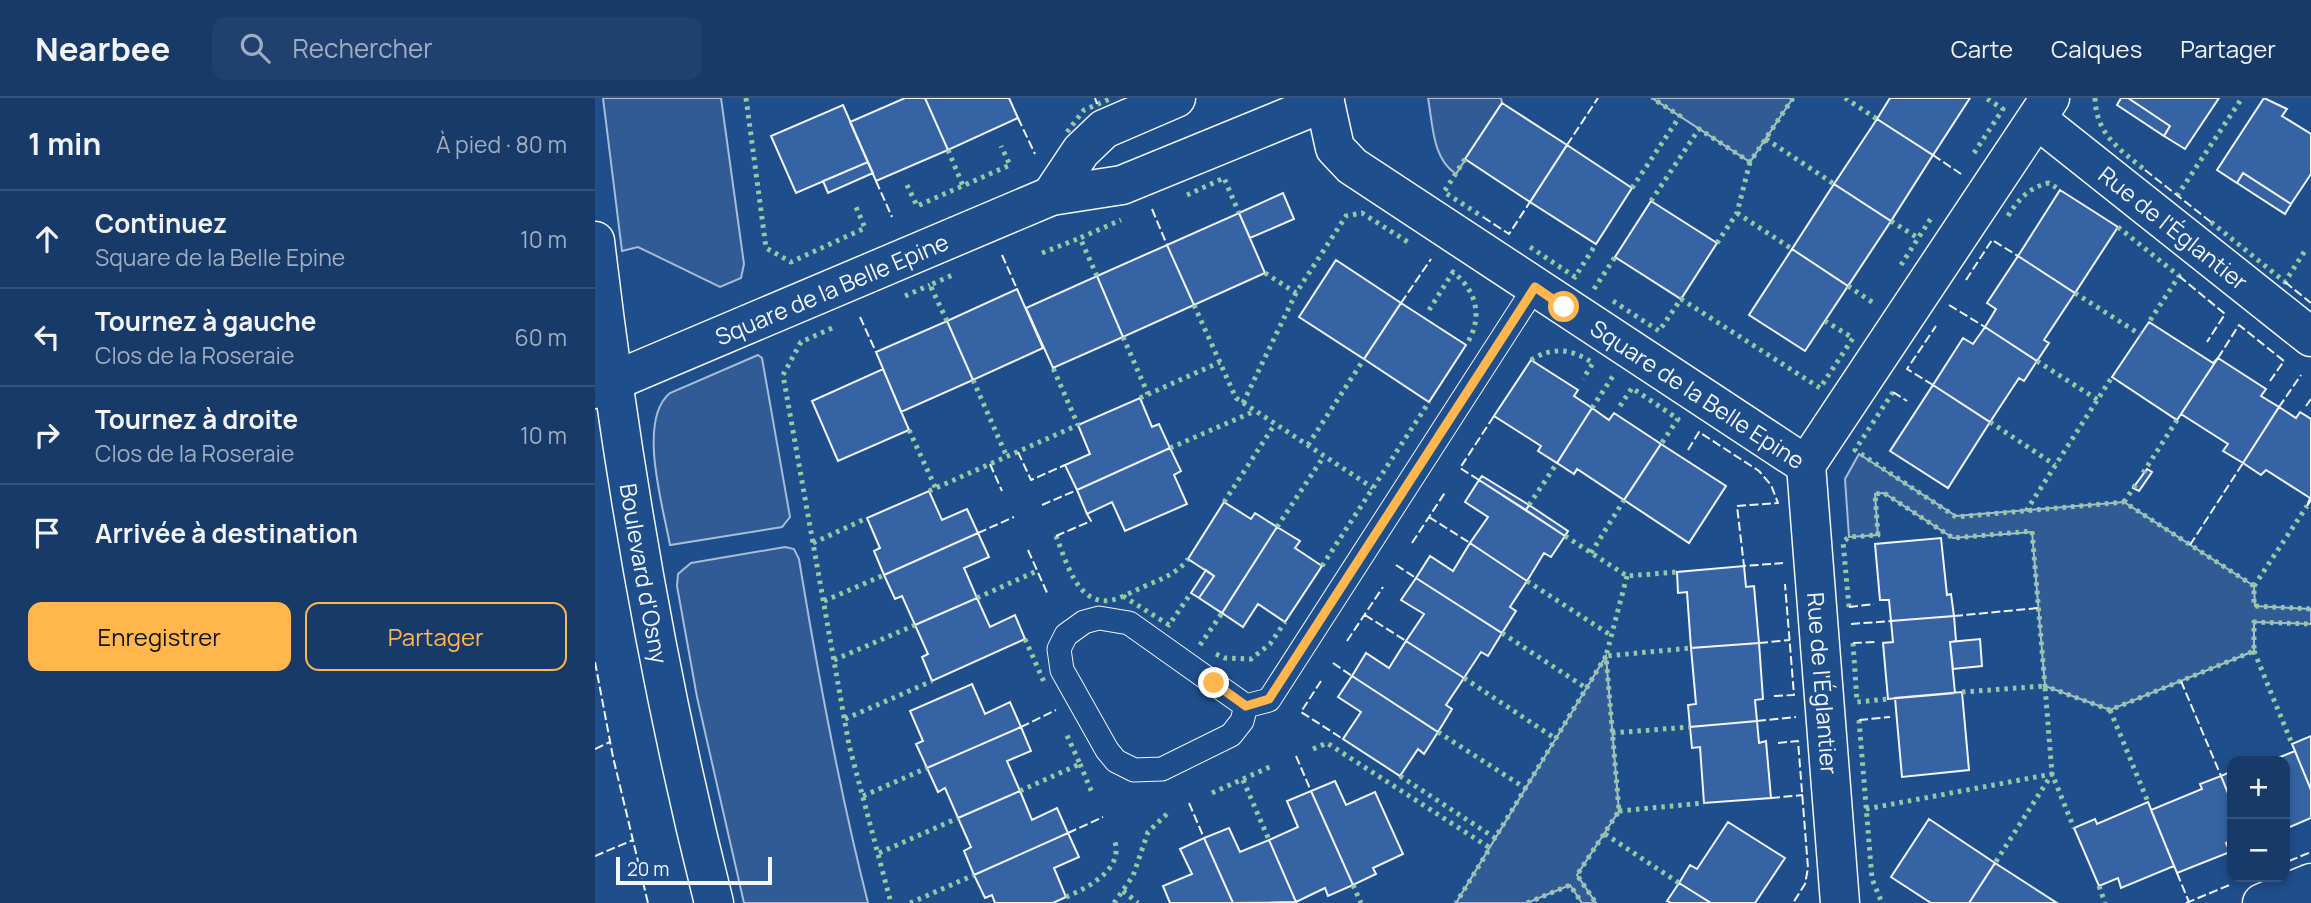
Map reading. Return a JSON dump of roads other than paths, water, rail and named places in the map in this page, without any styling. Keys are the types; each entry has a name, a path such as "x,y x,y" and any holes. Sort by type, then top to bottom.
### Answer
{"street":[{"path":"1051,195 1081,151 1104,129 1176,98"},
{"name":"Square de la Belle Epine","path":"604,385 1051,195 1122,185 1325,100 1335,148 1345,161 1806,465 2044,109"},
{"name":"Rue de l'Églantier","path":"2044,109 2311,337"},
{"name":"Boulevard d'Osny","path":"595,241 604,385 714,903"},
{"name":"Rue de l'Églantier","path":"1806,465 1838,902"},
{"path":"2262,903 2311,883"}],"lane":[{"path":"1246,706 1269,699 1535,287"},
{"path":"1099,618 1129,622 1246,706 1242,721 1231,735 1162,769 1134,770 1116,761 1107,750 1062,670 1059,649 1066,635 1084,622 1099,618"}]}
